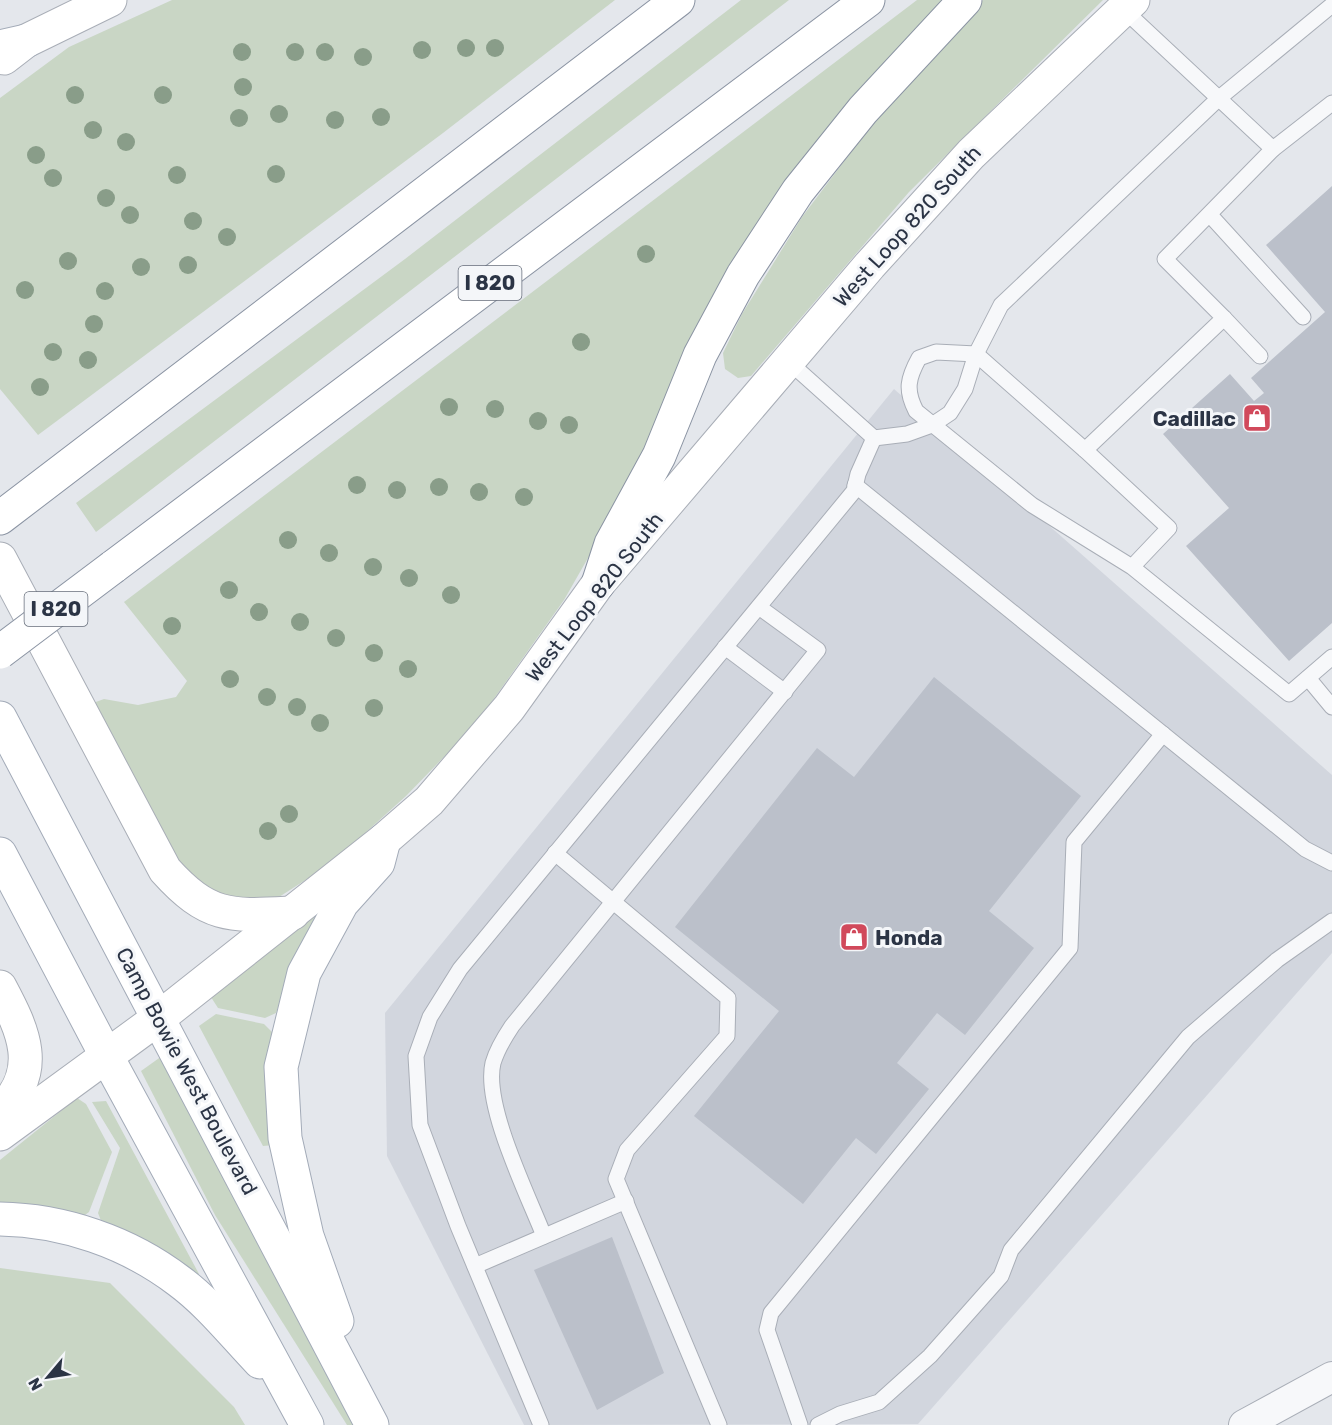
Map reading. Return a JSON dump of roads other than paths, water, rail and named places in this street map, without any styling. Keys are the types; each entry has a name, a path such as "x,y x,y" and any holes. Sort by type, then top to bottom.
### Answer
{"main road":[{"path":"0,518 678,0"},
{"name":"I 820","path":"0,652 868,0"},
{"path":"598,584 610,544 659,456 700,355 743,275 798,191 863,110 965,0"},
{"path":"0,60 13,44 107,1"},
{"name":"West Loop 820 South","path":"0,1134 160,1017 384,840 429,801 509,708 598,584 870,265 971,154 1128,4"},
{"path":"0,559 165,870 183,890 205,906 243,915 293,913"},
{"name":"Camp Bowie West Boulevard","path":"0,718 160,1017 373,1425"},
{"path":"373,1425 307,1236 285,1138 281,1067 304,973 342,903 378,863 384,840"},
{"path":"0,854 107,1057 307,1425"},
{"path":"0,987 21,1027 27,1062 13,1099 0,1111"},
{"path":"0,1219 27,1220 87,1232 144,1260 179,1281 287,1390"}],"street":[{"path":"1259,1422 1332,1377"}],"lane":[{"path":"1128,4 1218,99 1273,149"},
{"path":"788,361 874,438 907,434 932,425 950,413 965,389 976,354 1001,305 1218,99 1332,5"},
{"path":"1260,356 1165,259 1273,149 1332,104"},
{"path":"1210,215 1303,317"},
{"path":"1085,450 1224,318"},
{"path":"1132,567 1169,528 976,354 936,352 919,358 908,377 908,395 916,411 1032,505 1132,567 1289,694 1332,657"},
{"path":"541,1425 420,1125 416,1056 430,1017 460,969 854,490 865,456 874,438"},
{"path":"855,485 1305,849 1332,863"},
{"path":"544,1236 501,1126 493,1088 492,1066 499,1047 512,1026 818,651 759,607"},
{"path":"725,647 785,692"},
{"path":"1308,678 1332,707"},
{"path":"800,1425 766,1330 771,1313 1070,948 1074,842 1163,734"},
{"path":"555,853 728,998 727,1036 627,1150 616,1179 719,1425"},
{"path":"818,1425 840,1414 879,1402 930,1356 1001,1276 1011,1250 1188,1037 1277,960 1332,921"},
{"path":"475,1266 626,1201"}],"place":[{"name":"Cadillac","path":"1257,418"},
{"name":"Honda","path":"854,937"}]}
